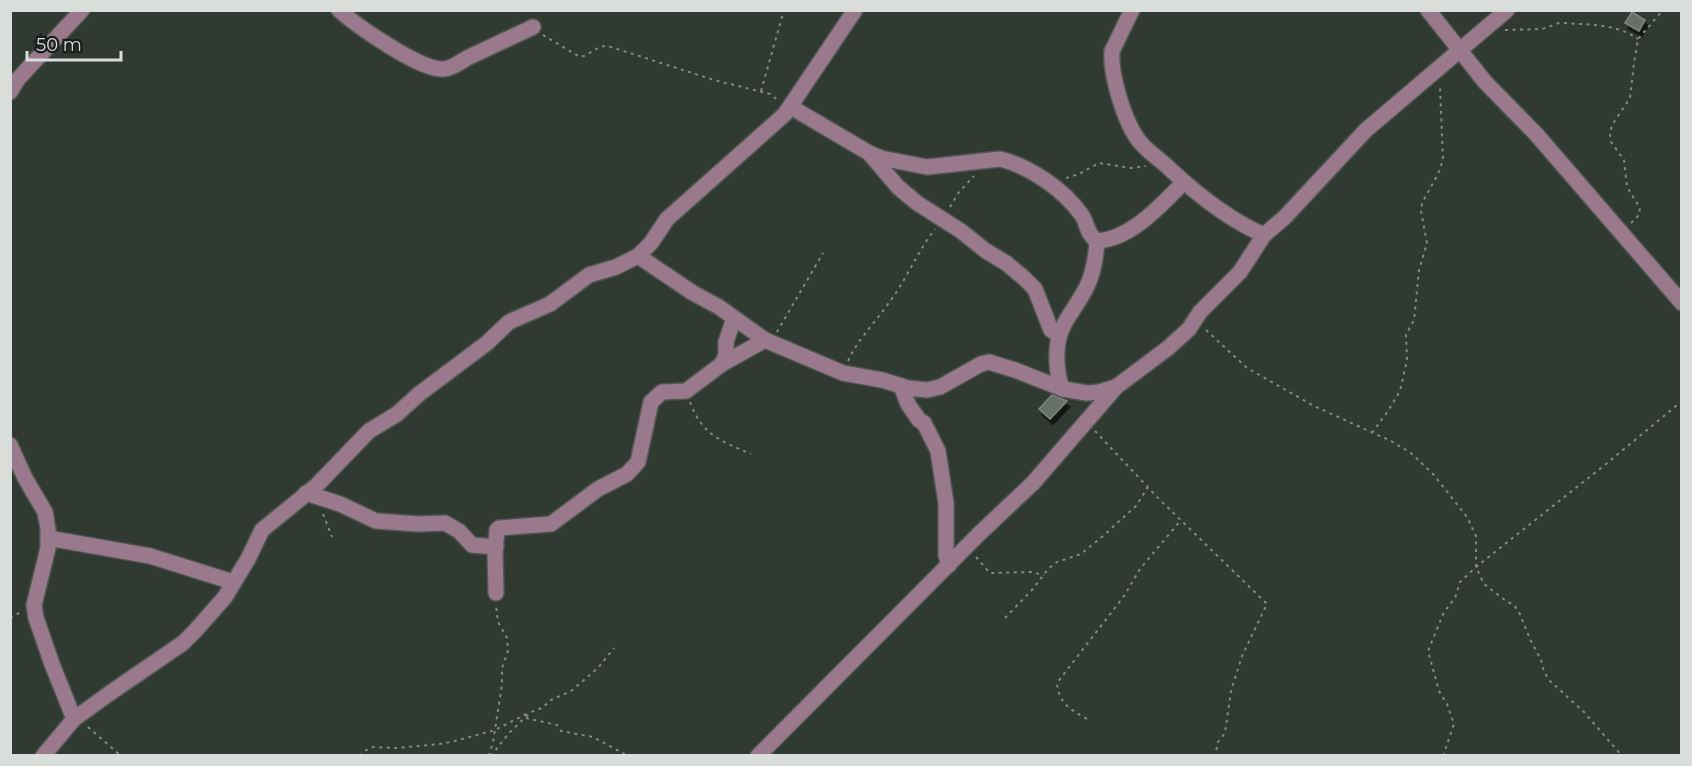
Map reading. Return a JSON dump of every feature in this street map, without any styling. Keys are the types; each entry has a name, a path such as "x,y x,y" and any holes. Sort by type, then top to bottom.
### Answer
{"street":[{"path":"10,93 18,79 82,10"},
{"path":"339,10 356,25 393,49 435,68 445,69 533,27"},
{"path":"43,756 77,717 183,643 217,608 248,559 262,530 316,486 369,431 397,414 419,394 487,343 509,322 550,304 589,275 616,267 638,256 651,243 667,219 788,111 855,10"},
{"path":"1132,10 1112,51 1114,78 1133,131 1140,142 1183,183 1242,226 1264,235"},
{"path":"1428,10 1485,82 1536,134 1682,303"},
{"path":"759,756 965,548 1033,483 1085,420 1116,387 1168,348 1189,329 1209,303 1240,272 1264,235 1284,218 1366,130 1507,10"},
{"path":"788,111 881,158 927,167 1000,159 1011,162 1045,181 1074,204 1083,217 1090,236 1097,241 1112,239 1138,224 1183,183"},
{"path":"869,153 898,187 917,203 961,231 1024,278 1035,289 1051,330 1058,335"},
{"path":"1063,389 1058,381 1057,372 1055,349 1058,335 1094,269 1097,241"},
{"path":"638,256 768,341 843,373 901,386 933,389 989,362 1015,369 1063,389 1087,393 1116,387"},
{"path":"722,364 734,318"},
{"path":"496,593 495,546 499,528 551,524 598,489 627,474 638,462 651,402 662,392 686,391 722,364 768,341"},
{"path":"901,386 909,404 919,420 924,423 938,451 946,503 946,555 949,565"},
{"path":"10,445 25,478 45,512 48,538 34,605 45,644 77,717"},
{"path":"308,493 340,504 376,521 445,523 459,531 472,544 495,546"},
{"path":"48,538 150,556 233,582"}],"path":[{"path":"761,92 784,10"},
{"path":"1619,232 1635,220 1640,208 1628,187 1624,160 1611,142 1610,134 1612,125 1630,98 1638,39 1663,10"},
{"path":"1486,28 1542,29 1565,23 1618,28 1638,39"},
{"path":"533,27 580,57 601,46 608,46 714,80 761,92 776,98 788,111"},
{"path":"1372,433 1400,391 1407,360 1406,335 1414,320 1419,270 1427,243 1422,202 1443,160 1439,68"},
{"path":"1045,181 1079,174 1099,163 1131,168 1148,166 1160,160"},
{"path":"843,373 855,347 889,304 927,239 959,192 974,176"},
{"path":"768,341 823,253"},
{"path":"1194,321 1247,368 1314,406 1391,441 1411,453 1434,475 1467,517 1476,536 1476,567 1484,584 1514,605 1550,681 1584,712 1622,756"},
{"path":"686,391 704,428 715,438 751,454"},
{"path":"1443,756 1454,723 1439,691 1428,651 1443,612 1455,598 1460,582 1682,401"},
{"path":"1085,420 1148,487 1267,604 1242,656 1231,691 1225,733 1218,742 1215,756"},
{"path":"1005,618 1057,562 1081,554 1103,536 1136,506 1148,487"},
{"path":"308,493 324,515 332,537"},
{"path":"1086,719 1070,709 1058,696 1057,683 1124,596 1140,568 1181,520"},
{"path":"965,548 990,573 1031,572 1044,575"},
{"path":"490,756 502,685 502,668 508,651 507,638 498,622 496,593"},
{"path":"360,756 364,751 373,747 440,744 495,730 542,708 550,700 571,691 598,668 614,648"},
{"path":"490,756 530,712"},
{"path":"77,717 121,756"},
{"path":"525,718 557,725 561,731 593,737 628,756"}],"building":[{"path":"1632,12 1645,20 1639,31 1625,23"},
{"path":"1052,395 1067,401 1050,419 1039,409"}]}
